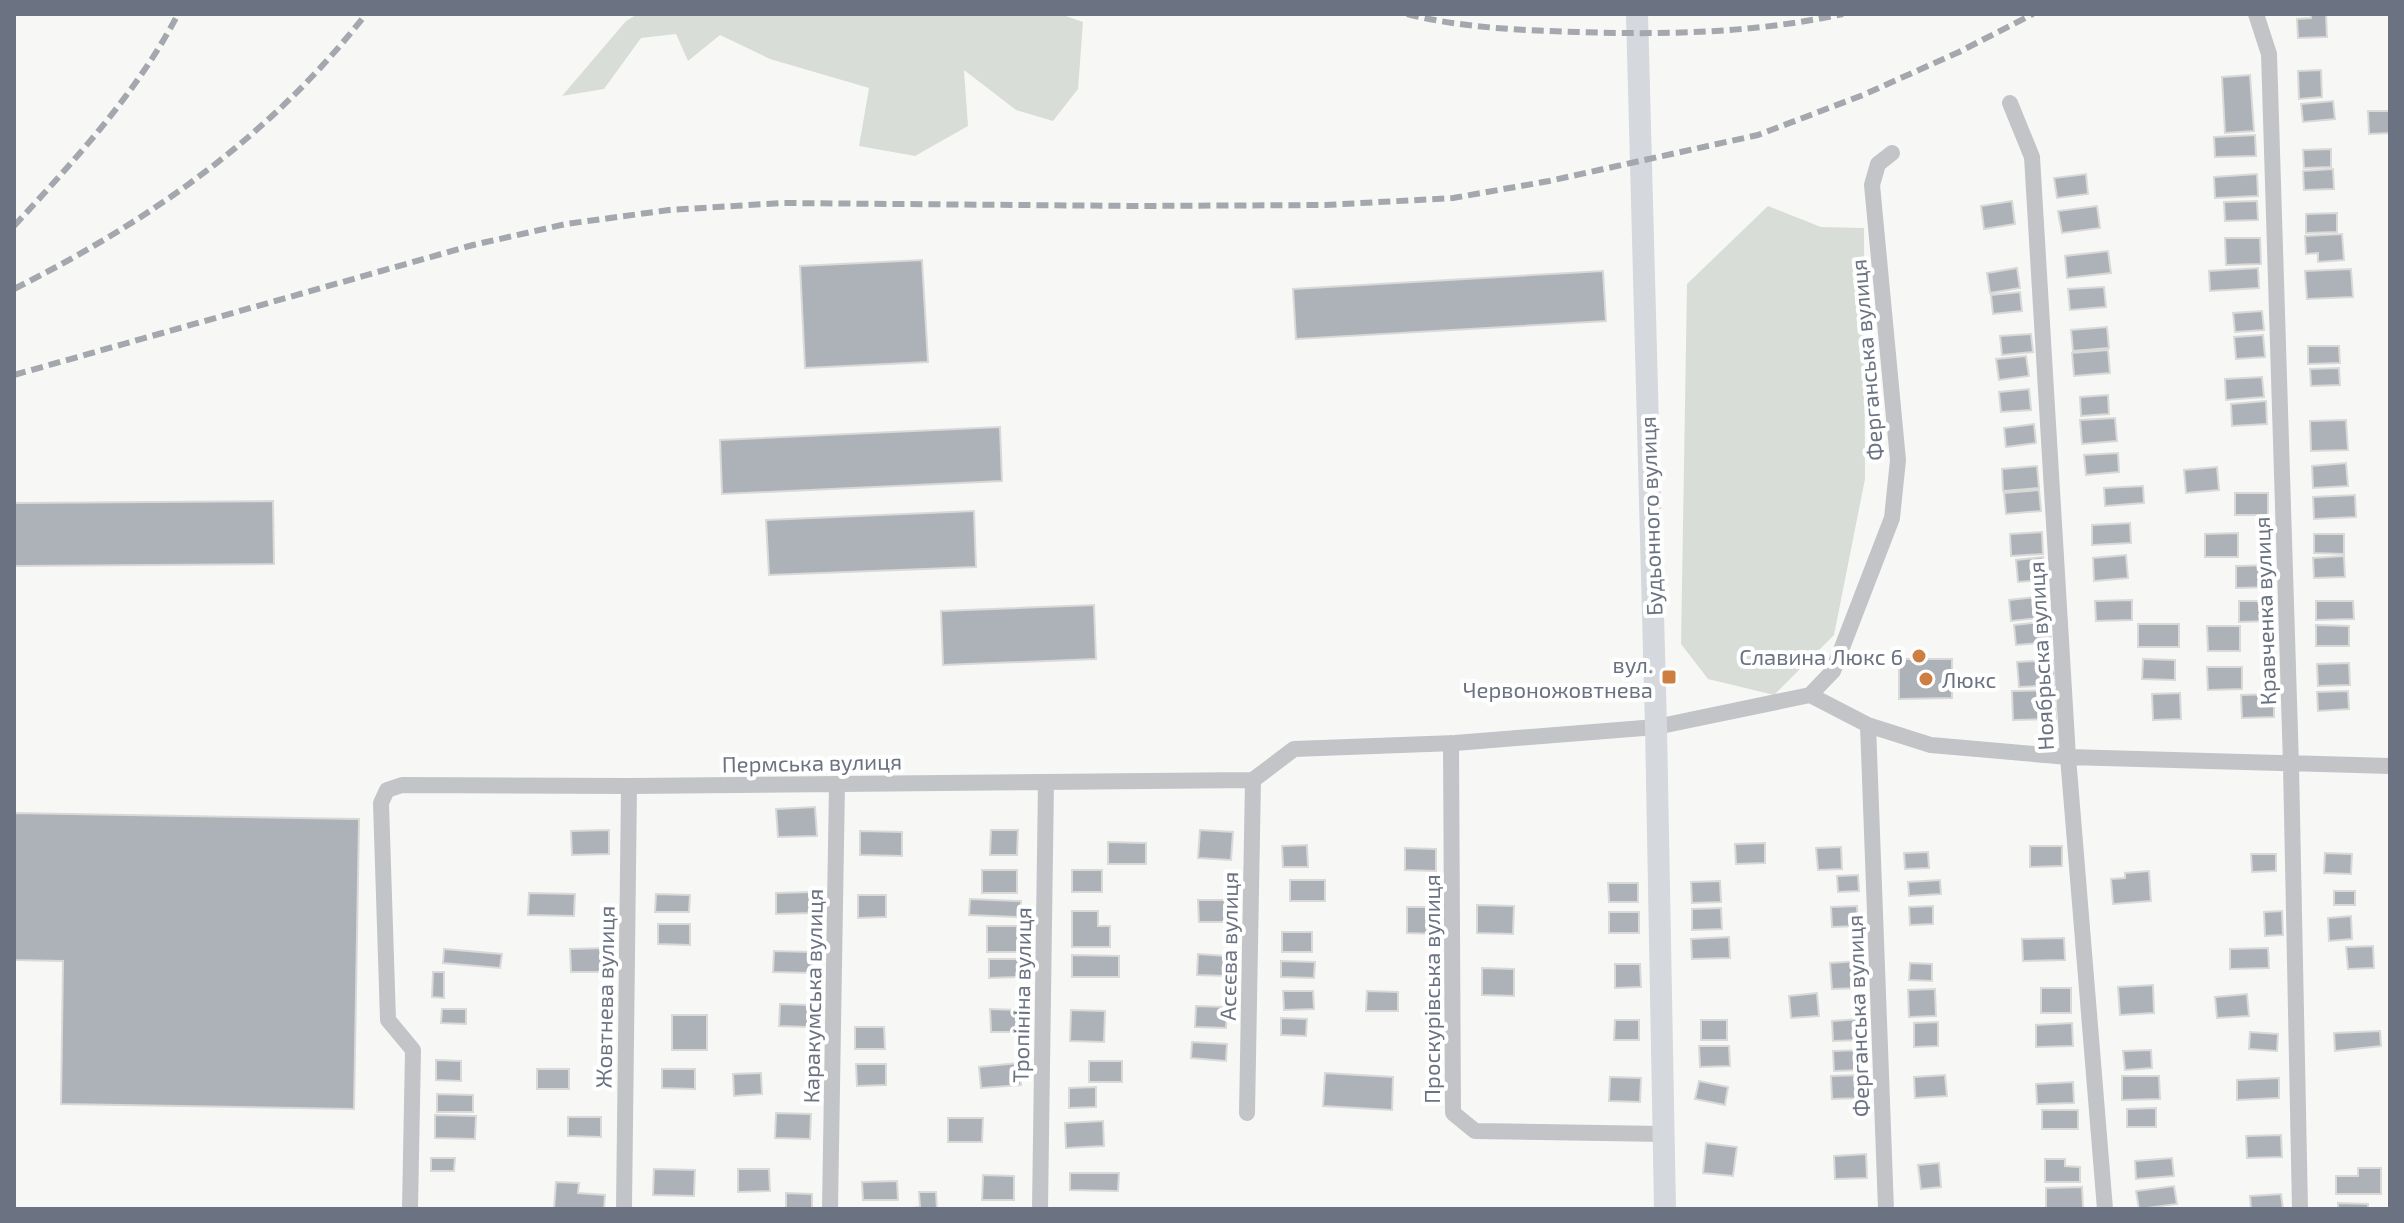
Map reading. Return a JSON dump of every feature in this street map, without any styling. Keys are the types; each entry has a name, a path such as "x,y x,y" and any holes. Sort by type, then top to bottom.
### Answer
{"main road":[{"name":"Будьонного вулиця","path":"1637,14 1665,1209"}],"street":[{"name":"Кравченка вулиця","path":"2256,14 2269,54 2291,765 2300,1209"},
{"name":"Ноябрьска вулиця","path":"2010,103 2032,157 2068,757 2105,1209"},
{"name":"Ферганська вулиця","path":"1810,695 1833,671 1892,518 1898,460 1872,185 1878,164 1892,153"},
{"path":"1253,780 1294,749 1451,743 1656,727 1810,695 1868,725 1931,745 2068,757 2390,766"},
{"name":"Ферганська вулиця","path":"1868,725 1886,1209"},
{"name":"Проскурівська вулиця","path":"1451,743 1453,1113 1475,1131 1664,1134"},
{"name":"Пермська вулиця","path":"410,1209 413,1050 388,1020 381,803 387,790 402,785 1253,780"},
{"name":"Асєєва вулиця","path":"1247,1113 1253,780"},
{"name":"Тропініна вулиця","path":"1040,1209 1046,782"},
{"name":"Каракумська вулиця","path":"830,1209 837,784"},
{"name":"Жовтнева вулиця","path":"624,1209 629,786"}],"shaded area":[{"path":"638,14 1060,14 1083,22 1078,89 1053,121 1016,110 964,70 968,126 915,156 859,146 869,88 770,59 720,35 688,61 676,34 641,38 604,89 562,96 626,21"},
{"path":"1768,206 1821,227 1864,228 1865,479 1834,635 1774,695 1708,679 1681,644 1687,284"}],"building":[{"path":"2311,14 2326,14 2327,37 2298,38 2297,19 2311,18"},
{"path":"2321,70 2322,97 2299,99 2298,71"},
{"path":"2250,75 2254,131 2225,133 2222,77"},
{"path":"2333,101 2335,119 2303,122 2301,104"},
{"path":"2368,111 2390,111 2390,133 2369,134"},
{"path":"2255,135 2256,156 2215,157 2214,137"},
{"path":"2331,149 2331,167 2304,168 2303,150"},
{"path":"2333,169 2334,189 2304,190 2303,171"},
{"path":"2086,174 2088,194 2057,198 2054,178"},
{"path":"2257,174 2258,196 2215,198 2214,177"},
{"path":"2012,201 2015,224 1984,229 1981,206"},
{"path":"2257,201 2258,220 2225,221 2224,202"},
{"path":"2097,206 2100,228 2062,233 2058,211"},
{"path":"2337,213 2337,232 2306,233 2306,214"},
{"path":"2342,234 2344,260 2318,262 2318,253 2306,254 2305,236"},
{"path":"2225,238 2260,238 2261,264 2226,265"},
{"path":"2108,251 2111,273 2067,278 2065,256"},
{"path":"922,260 928,362 805,368 800,266"},
{"path":"2017,268 2020,288 1990,293 1987,273"},
{"path":"2258,268 2259,288 2210,291 2209,271"},
{"path":"2351,269 2353,297 2307,299 2305,271"},
{"path":"1603,271 1606,321 1296,339 1293,289"},
{"path":"2104,287 2106,307 2070,310 2068,289"},
{"path":"2020,292 2022,311 1993,314 1991,295"},
{"path":"2262,311 2264,330 2235,332 2233,313"},
{"path":"2107,327 2109,348 2073,351 2071,330"},
{"path":"2031,334 2033,352 2002,355 2000,336"},
{"path":"2263,335 2265,357 2236,359 2234,337"},
{"path":"2308,346 2339,346 2340,363 2308,364"},
{"path":"2108,350 2110,373 2074,376 2072,353"},
{"path":"2026,356 2029,376 1999,380 1996,359"},
{"path":"2339,368 2340,385 2311,386 2310,369"},
{"path":"2262,377 2264,397 2226,400 2225,379"},
{"path":"2029,389 2031,410 2001,412 1999,392"},
{"path":"2108,395 2109,414 2081,416 2080,397"},
{"path":"2266,401 2267,424 2232,426 2231,404"},
{"path":"2115,418 2117,441 2082,444 2080,420"},
{"path":"2346,420 2348,450 2311,451 2310,421"},
{"path":"2034,424 2036,443 2006,447 2004,428"},
{"path":"1000,427 1002,481 722,494 720,440"},
{"path":"2118,453 2119,472 2086,475 2084,455"},
{"path":"2346,463 2348,486 2313,488 2312,466"},
{"path":"2037,466 2039,488 2003,491 2002,469"},
{"path":"2217,467 2219,490 2186,493 2184,470"},
{"path":"2143,486 2144,503 2105,506 2104,488"},
{"path":"2039,490 2041,511 2006,514 2004,493"},
{"path":"2235,493 2268,493 2268,515 2235,515"},
{"path":"2355,495 2356,517 2314,519 2313,497"},
{"path":"273,501 274,564 14,566 14,503"},
{"path":"974,511 976,567 769,575 766,520"},
{"path":"2130,523 2131,543 2092,545 2092,525"},
{"path":"2042,532 2043,554 2011,556 2010,534"},
{"path":"2238,533 2238,557 2205,557 2205,534"},
{"path":"2314,534 2344,534 2344,554 2314,553"},
{"path":"2126,555 2128,578 2094,581 2093,558"},
{"path":"2344,556 2345,577 2314,578 2313,558"},
{"path":"2043,557 2045,580 2018,582 2016,560"},
{"path":"2274,565 2274,587 2236,588 2236,566"},
{"path":"2036,597 2036,602 2048,601 2049,617 2011,621 2009,600"},
{"path":"2132,600 2132,620 2096,621 2095,601"},
{"path":"2239,601 2272,601 2272,621 2239,622"},
{"path":"2316,601 2353,601 2354,619 2316,620"},
{"path":"1094,605 1096,659 943,665 941,611"},
{"path":"2049,621 2051,642 2016,645 2014,625"},
{"path":"2138,624 2179,624 2179,647 2138,647"},
{"path":"2316,625 2349,626 2349,646 2316,646"},
{"path":"2207,626 2240,626 2240,651 2208,651"},
{"name":"Люкс","path":"1899,659 1952,659 1952,698 1899,699"},
{"path":"2143,659 2175,660 2175,680 2142,679"},
{"path":"2054,660 2055,685 2019,687 2017,662"},
{"path":"2349,663 2350,685 2318,686 2317,664"},
{"path":"2207,667 2242,667 2242,689 2208,690"},
{"path":"2055,690 2056,719 2013,720 2012,691"},
{"path":"2348,691 2349,709 2318,711 2317,692"},
{"path":"2180,693 2181,719 2153,720 2152,694"},
{"path":"2274,694 2274,717 2242,718 2241,695"},
{"path":"815,807 817,836 778,837 776,809"},
{"path":"14,813 359,819 354,1109 61,1104 63,961 14,960"},
{"path":"609,830 609,854 572,855 571,831"},
{"path":"991,830 1018,830 1017,855 990,855"},
{"path":"1200,830 1233,832 1231,860 1198,858"},
{"path":"860,831 902,832 902,856 860,855"},
{"path":"1108,842 1146,843 1146,864 1108,864"},
{"path":"1765,843 1765,863 1736,864 1735,844"},
{"path":"1307,845 1308,867 1283,867 1282,846"},
{"path":"2030,846 2062,846 2062,866 2030,867"},
{"path":"1841,847 1842,869 1818,870 1816,848"},
{"path":"1405,848 1436,849 1436,871 1405,870"},
{"path":"1928,852 1929,868 1905,869 1904,853"},
{"path":"2325,853 2352,854 2351,874 2324,873"},
{"path":"2251,854 2276,854 2276,871 2252,872"},
{"path":"982,870 1017,870 1017,893 982,893"},
{"path":"1072,870 1102,870 1102,892 1072,892"},
{"path":"2149,871 2151,901 2113,904 2111,879 2125,878 2125,873"},
{"path":"1858,875 1859,891 1838,892 1837,876"},
{"path":"1290,880 1325,880 1325,901 1290,901"},
{"path":"1940,880 1941,894 1909,896 1908,882"},
{"path":"1720,881 1721,902 1692,903 1691,882"},
{"path":"1608,883 1638,883 1638,902 1609,902"},
{"path":"2334,891 2355,891 2355,905 2334,905"},
{"path":"811,892 812,913 776,914 776,893"},
{"path":"529,893 575,894 574,916 528,915"},
{"path":"656,894 690,895 689,912 655,912"},
{"path":"858,895 886,895 886,917 858,918"},
{"path":"970,899 1021,901 1020,917 969,915"},
{"path":"1198,900 1230,900 1230,922 1199,922"},
{"path":"1477,905 1514,906 1513,934 1477,933"},
{"path":"1857,906 1858,926 1832,927 1831,907"},
{"path":"1933,906 1933,924 1910,925 1909,907"},
{"path":"1407,907 1433,907 1432,934 1407,933"},
{"path":"1721,908 1722,929 1692,930 1692,909"},
{"path":"1072,911 1098,911 1098,926 1110,926 1110,947 1072,947"},
{"path":"2282,911 2283,935 2265,936 2264,912"},
{"path":"1609,912 1639,912 1639,933 1609,933"},
{"path":"2351,916 2352,939 2329,941 2328,918"},
{"path":"658,924 690,924 690,945 658,944"},
{"path":"987,926 1020,926 1020,952 987,952"},
{"path":"1282,932 1312,932 1312,952 1282,952"},
{"path":"1729,937 1730,958 1692,959 1691,939"},
{"path":"2064,938 2065,960 2023,961 2022,939"},
{"path":"2373,946 2374,968 2348,969 2346,947"},
{"path":"607,948 607,972 571,972 570,949"},
{"path":"2268,948 2269,968 2230,969 2230,949"},
{"path":"444,949 502,954 500,968 443,963"},
{"path":"774,951 812,952 812,973 773,972"},
{"path":"1198,954 1227,956 1226,976 1197,975"},
{"path":"1072,955 1119,956 1119,977 1072,977"},
{"path":"989,959 1020,959 1020,977 989,978"},
{"path":"1281,961 1315,962 1314,978 1281,977"},
{"path":"1859,961 1860,988 1832,989 1830,963"},
{"path":"1910,963 1932,964 1932,981 1909,980"},
{"path":"1615,964 1640,964 1641,987 1615,988"},
{"path":"1482,968 1514,969 1514,996 1482,995"},
{"path":"433,972 444,972 444,998 432,997"},
{"path":"2153,985 2154,1013 2120,1015 2118,987"},
{"path":"2041,988 2071,988 2071,1013 2041,1013"},
{"path":"1935,989 1936,1016 1909,1017 1908,990"},
{"path":"1283,991 1313,991 1314,1009 1284,1010"},
{"path":"1367,991 1398,992 1398,1011 1366,1011"},
{"path":"1817,993 1819,1016 1791,1018 1789,996"},
{"path":"2247,994 2249,1016 2217,1018 2215,997"},
{"path":"780,1004 809,1005 808,1027 779,1026"},
{"path":"1196,1006 1227,1007 1226,1028 1195,1027"},
{"path":"442,1009 466,1009 466,1024 441,1023"},
{"path":"990,1009 1019,1010 1019,1032 991,1032"},
{"path":"1071,1010 1105,1011 1104,1042 1070,1041"},
{"path":"672,1015 707,1015 707,1050 672,1050"},
{"path":"1281,1018 1307,1019 1306,1036 1281,1035"},
{"path":"1860,1019 1861,1040 1833,1041 1832,1021"},
{"path":"1615,1020 1639,1020 1639,1040 1614,1040"},
{"path":"1701,1020 1727,1020 1727,1040 1701,1040"},
{"path":"1938,1022 1938,1046 1914,1047 1914,1023"},
{"path":"2072,1023 2073,1046 2036,1047 2036,1025"},
{"path":"855,1027 884,1027 885,1049 855,1049"},
{"path":"2380,1031 2381,1046 2335,1051 2334,1033"},
{"path":"2250,1032 2278,1034 2277,1051 2249,1049"},
{"path":"1192,1042 1227,1044 1226,1061 1191,1058"},
{"path":"1699,1046 1729,1046 1730,1066 1700,1067"},
{"path":"1861,1050 1861,1070 1834,1071 1833,1051"},
{"path":"2151,1050 2152,1068 2125,1070 2123,1051"},
{"path":"436,1060 461,1061 461,1081 436,1080"},
{"path":"1089,1061 1122,1061 1122,1082 1089,1082"},
{"path":"1019,1063 1021,1085 981,1088 979,1067"},
{"path":"856,1064 886,1064 886,1085 857,1086"},
{"path":"537,1069 569,1069 569,1089 537,1089"},
{"path":"662,1069 695,1069 695,1089 662,1088"},
{"path":"761,1073 762,1094 734,1096 733,1074"},
{"path":"1325,1073 1393,1077 1392,1110 1323,1106"},
{"path":"1862,1075 1863,1098 1832,1099 1831,1076"},
{"path":"1945,1075 1947,1096 1915,1098 1914,1077"},
{"path":"2122,1076 2159,1076 2160,1099 2122,1100"},
{"path":"1610,1077 1641,1078 1640,1102 1609,1101"},
{"path":"2279,1078 2279,1098 2237,1100 2237,1080"},
{"path":"1699,1081 1728,1087 1725,1105 1695,1099"},
{"path":"2073,1082 2074,1103 2037,1104 2036,1084"},
{"path":"1096,1087 1096,1107 1069,1108 1069,1088"},
{"path":"437,1094 473,1095 473,1112 437,1112"},
{"path":"2156,1108 2156,1127 2127,1127 2127,1109"},
{"path":"2042,1110 2078,1110 2078,1129 2042,1129"},
{"path":"776,1113 811,1114 810,1139 775,1138"},
{"path":"435,1115 476,1116 475,1139 435,1138"},
{"path":"568,1117 601,1117 601,1137 568,1136"},
{"path":"948,1118 983,1118 982,1142 948,1142"},
{"path":"1103,1121 1104,1146 1066,1148 1065,1123"},
{"path":"2281,1135 2282,1157 2247,1158 2246,1136"},
{"path":"1706,1143 1737,1147 1733,1176 1703,1173"},
{"path":"1866,1154 1867,1178 1835,1179 1834,1156"},
{"path":"431,1158 455,1158 454,1171 431,1171"},
{"path":"2172,1158 2174,1176 2136,1179 2135,1161"},
{"path":"2045,1159 2065,1159 2065,1166 2080,1167 2080,1182 2045,1182"},
{"path":"1939,1163 1941,1187 1921,1189 1918,1165"},
{"path":"2358,1168 2381,1168 2381,1194 2336,1194 2336,1176 2358,1176"},
{"path":"654,1169 695,1170 694,1196 653,1195"},
{"path":"738,1169 769,1169 770,1191 738,1192"},
{"path":"1070,1173 1119,1173 1118,1191 1070,1190"},
{"path":"983,1175 1014,1176 1014,1200 982,1200"},
{"path":"897,1181 898,1200 863,1200 862,1182"},
{"path":"556,1182 579,1183 578,1193 605,1195 604,1209 554,1209"},
{"path":"2174,1186 2177,1204 2139,1209 2136,1191"},
{"path":"2082,1187 2083,1208 2046,1209 2046,1188"},
{"path":"919,1192 936,1192 937,1209 904,1209 920,1207"},
{"path":"786,1193 812,1194 812,1209 786,1209"},
{"path":"2281,1194 2283,1209 2251,1209 2250,1196"},
{"path":"2338,1203 2368,1204 2368,1209 2338,1209"}],"railway":[{"path":"14,226 124,99 178,14"},
{"path":"14,289 113,234 206,171 290,99 366,14"},
{"path":"1407,14 1491,28 1643,33 1744,29 1843,14"},
{"path":"14,375 473,245 566,224 669,210 782,203 1326,205 1453,198 1549,181 1758,135 1863,95 1959,52 2033,14"}],"place":[{"name":"Славина Люкс 6","path":"1919,656"},
{"name":"вул. Червоножовтнева","path":"1669,677"},
{"name":"Люкс","path":"1926,679"}]}
